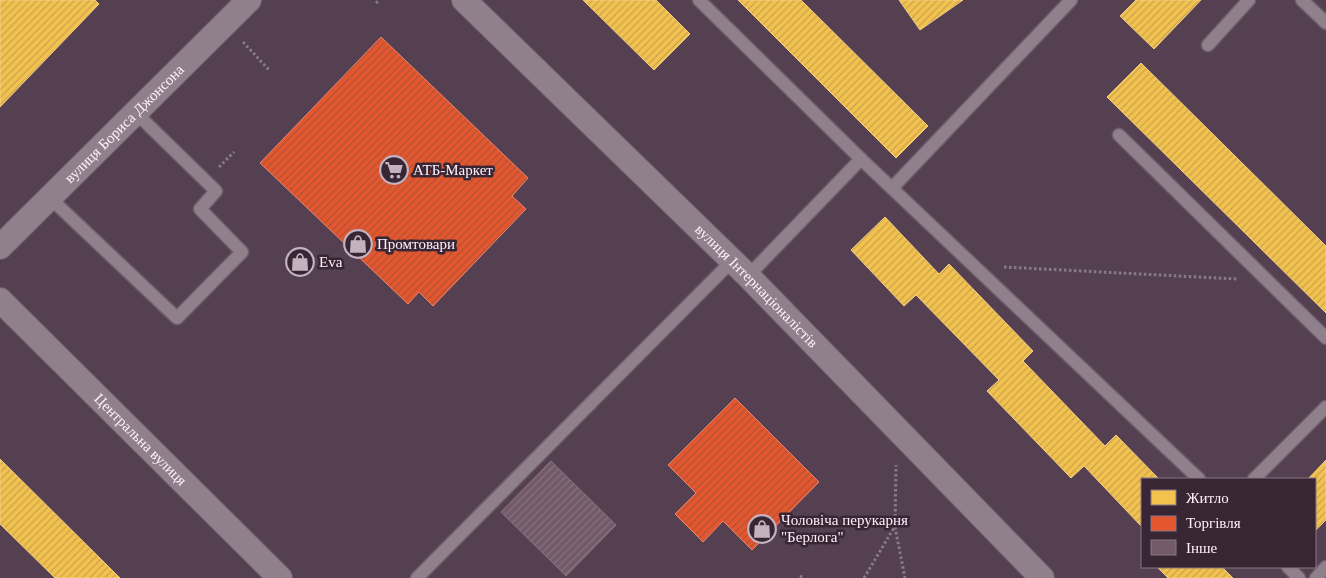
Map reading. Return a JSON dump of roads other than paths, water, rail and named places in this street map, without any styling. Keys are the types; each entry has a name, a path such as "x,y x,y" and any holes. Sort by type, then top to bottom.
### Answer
{"street":[{"name":"вулиця Бориса Джонсона","path":"0,247 249,0"},
{"name":"вулиця Інтернаціоналістів","path":"464,0 740,269 1042,578"},
{"name":"Центральна вулиця","path":"0,300 280,578"}],"lane":[{"path":"699,0 861,159 1198,478"},
{"path":"892,188 1071,0"},
{"path":"1208,45 1249,0"},
{"path":"1302,0 1326,23"},
{"path":"50,198 177,318 242,252 200,210 216,191 136,113"},
{"path":"1119,135 1326,338"},
{"path":"416,578 740,269 861,159"},
{"path":"1255,478 1326,407"},
{"path":"1316,578 1326,567"},
{"path":"1289,568 1299,578"}],"place":[{"name":"АТБ-Маркет","path":"394,170"},
{"name":"Промтовари","path":"358,244"},
{"name":"Eva","path":"300,262"},
{"name":"Чоловіча перукарня \"Берлога\"","path":"762,529"}]}
